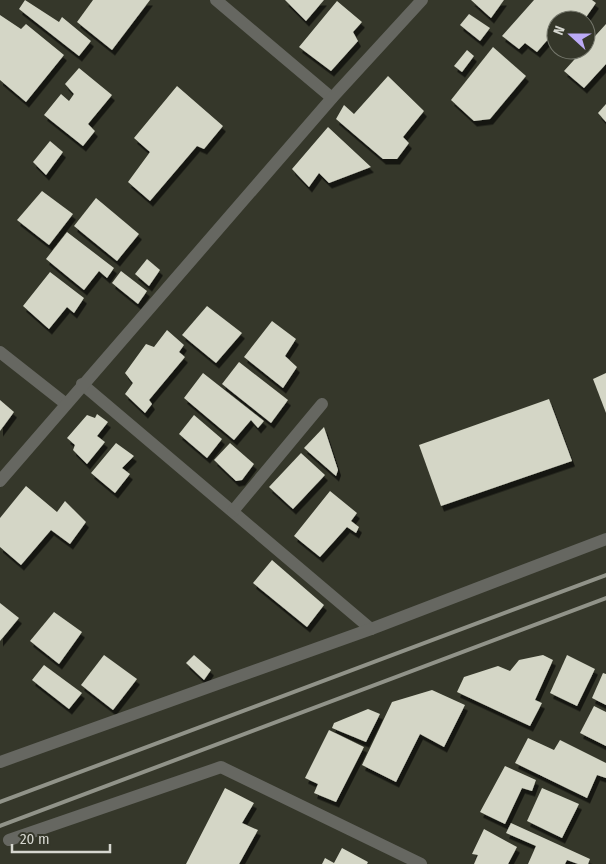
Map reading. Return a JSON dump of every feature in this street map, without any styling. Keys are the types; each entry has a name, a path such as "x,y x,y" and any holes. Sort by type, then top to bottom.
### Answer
{"street":[{"path":"216,0 332,98"},
{"path":"0,481 82,384 332,98 422,0"},
{"path":"0,352 66,404"},
{"path":"82,384 371,628"},
{"path":"233,512 322,404"},
{"path":"0,762 371,628 606,539"},
{"path":"8,840 220,767 421,864"}],"building":[{"path":"25,0 59,22 62,17 91,41 79,56 19,9"},
{"path":"93,0 150,0 112,50 77,22"},
{"path":"285,0 324,0 306,21"},
{"path":"471,0 504,0 491,18"},
{"path":"534,0 592,0 596,3 591,10 546,10 546,42 537,52 525,43 519,49 502,36"},
{"path":"337,1 362,22 353,32 358,41 331,71 299,47"},
{"path":"469,14 490,28 480,41 460,25"},
{"path":"0,15 21,29 26,24 64,55 26,102 0,80"},
{"path":"606,24 606,64 584,88 564,71 574,60 596,60 596,35"},
{"path":"493,47 526,76 490,119 474,121 451,100"},
{"path":"467,50 474,56 462,72 454,66"},
{"path":"79,68 112,95 88,124 95,131 83,146 44,115 61,94 69,101 74,94 65,84"},
{"path":"388,76 424,111 403,137 409,143 397,159 383,159 336,119 344,105 354,114"},
{"path":"177,86 223,126 204,149 197,146 150,201 128,182 150,152 134,138"},
{"path":"606,104 606,122 598,113"},
{"path":"328,127 371,167 329,183 319,173 309,187 292,169"},
{"path":"50,141 63,152 46,175 33,162"},
{"path":"42,191 73,214 49,245 17,220"},
{"path":"96,198 139,234 117,261 74,226"},
{"path":"67,232 114,268 107,278 99,271 84,290 46,259"},
{"path":"147,259 160,270 149,286 135,274"},
{"path":"121,271 147,291 138,304 112,283"},
{"path":"50,272 84,298 74,313 67,307 49,329 23,306"},
{"path":"207,306 242,333 216,363 182,335"},
{"path":"272,321 296,339 285,356 297,367 283,388 244,357"},
{"path":"167,330 184,345 179,352 185,357 149,400 152,404 145,413 125,394 133,383 125,373 146,344 154,347"},
{"path":"239,362 288,400 271,423 222,384"},
{"path":"203,373 264,421 258,428 251,420 234,440 184,398"},
{"path":"606,373 606,413 593,379"},
{"path":"549,399 572,461 441,506 419,445"},
{"path":"0,400 14,412 0,431"},
{"path":"97,414 108,422 97,436 105,442 87,464 73,450 75,445 67,438 87,415 95,418"},
{"path":"194,415 222,439 207,458 179,434"},
{"path":"324,427 338,470 336,476 304,448"},
{"path":"116,443 134,456 122,468 130,474 115,493 91,473"},
{"path":"230,443 254,464 242,480 236,481 214,460"},
{"path":"301,453 325,475 293,509 269,487"},
{"path":"26,486 57,512 65,501 86,522 70,544 51,530 21,565 0,547 0,518"},
{"path":"330,491 357,513 351,521 359,527 356,533 347,527 320,557 294,536"},
{"path":"272,560 324,605 307,627 253,583"},
{"path":"0,603 19,618 0,641"},
{"path":"54,612 82,632 59,664 30,641"},
{"path":"104,655 137,679 113,710 81,685"},
{"path":"194,655 211,670 204,680 186,663"},
{"path":"543,655 553,660 535,700 542,703 530,726 457,692 464,677 498,666 510,671 519,660"},
{"path":"567,655 595,669 577,706 550,693"},
{"path":"44,665 82,693 69,709 32,680"},
{"path":"603,673 606,674 606,705 592,698"},
{"path":"432,690 465,705 444,747 420,734 396,782 362,765 392,702"},
{"path":"594,706 606,712 606,746 580,733"},
{"path":"368,709 380,714 366,742 332,728 334,723"},
{"path":"329,730 364,747 336,802 314,793 318,784 305,778"},
{"path":"528,738 554,750 560,740 606,763 606,778 597,775 587,798 515,763"},
{"path":"505,766 536,780 532,791 522,788 505,824 480,812"},
{"path":"225,788 254,803 242,823 258,830 239,864 186,864"},
{"path":"542,788 579,804 562,838 527,821"},
{"path":"511,823 590,859 588,864 578,864 567,860 565,864 528,864 536,846 506,833"},
{"path":"484,829 517,847 508,864 474,864 478,855 472,854"},
{"path":"342,848 368,862 367,864 322,864 325,858 334,863"}],"railway":[{"path":"0,802 606,575"},
{"path":"0,826 606,598"}]}
